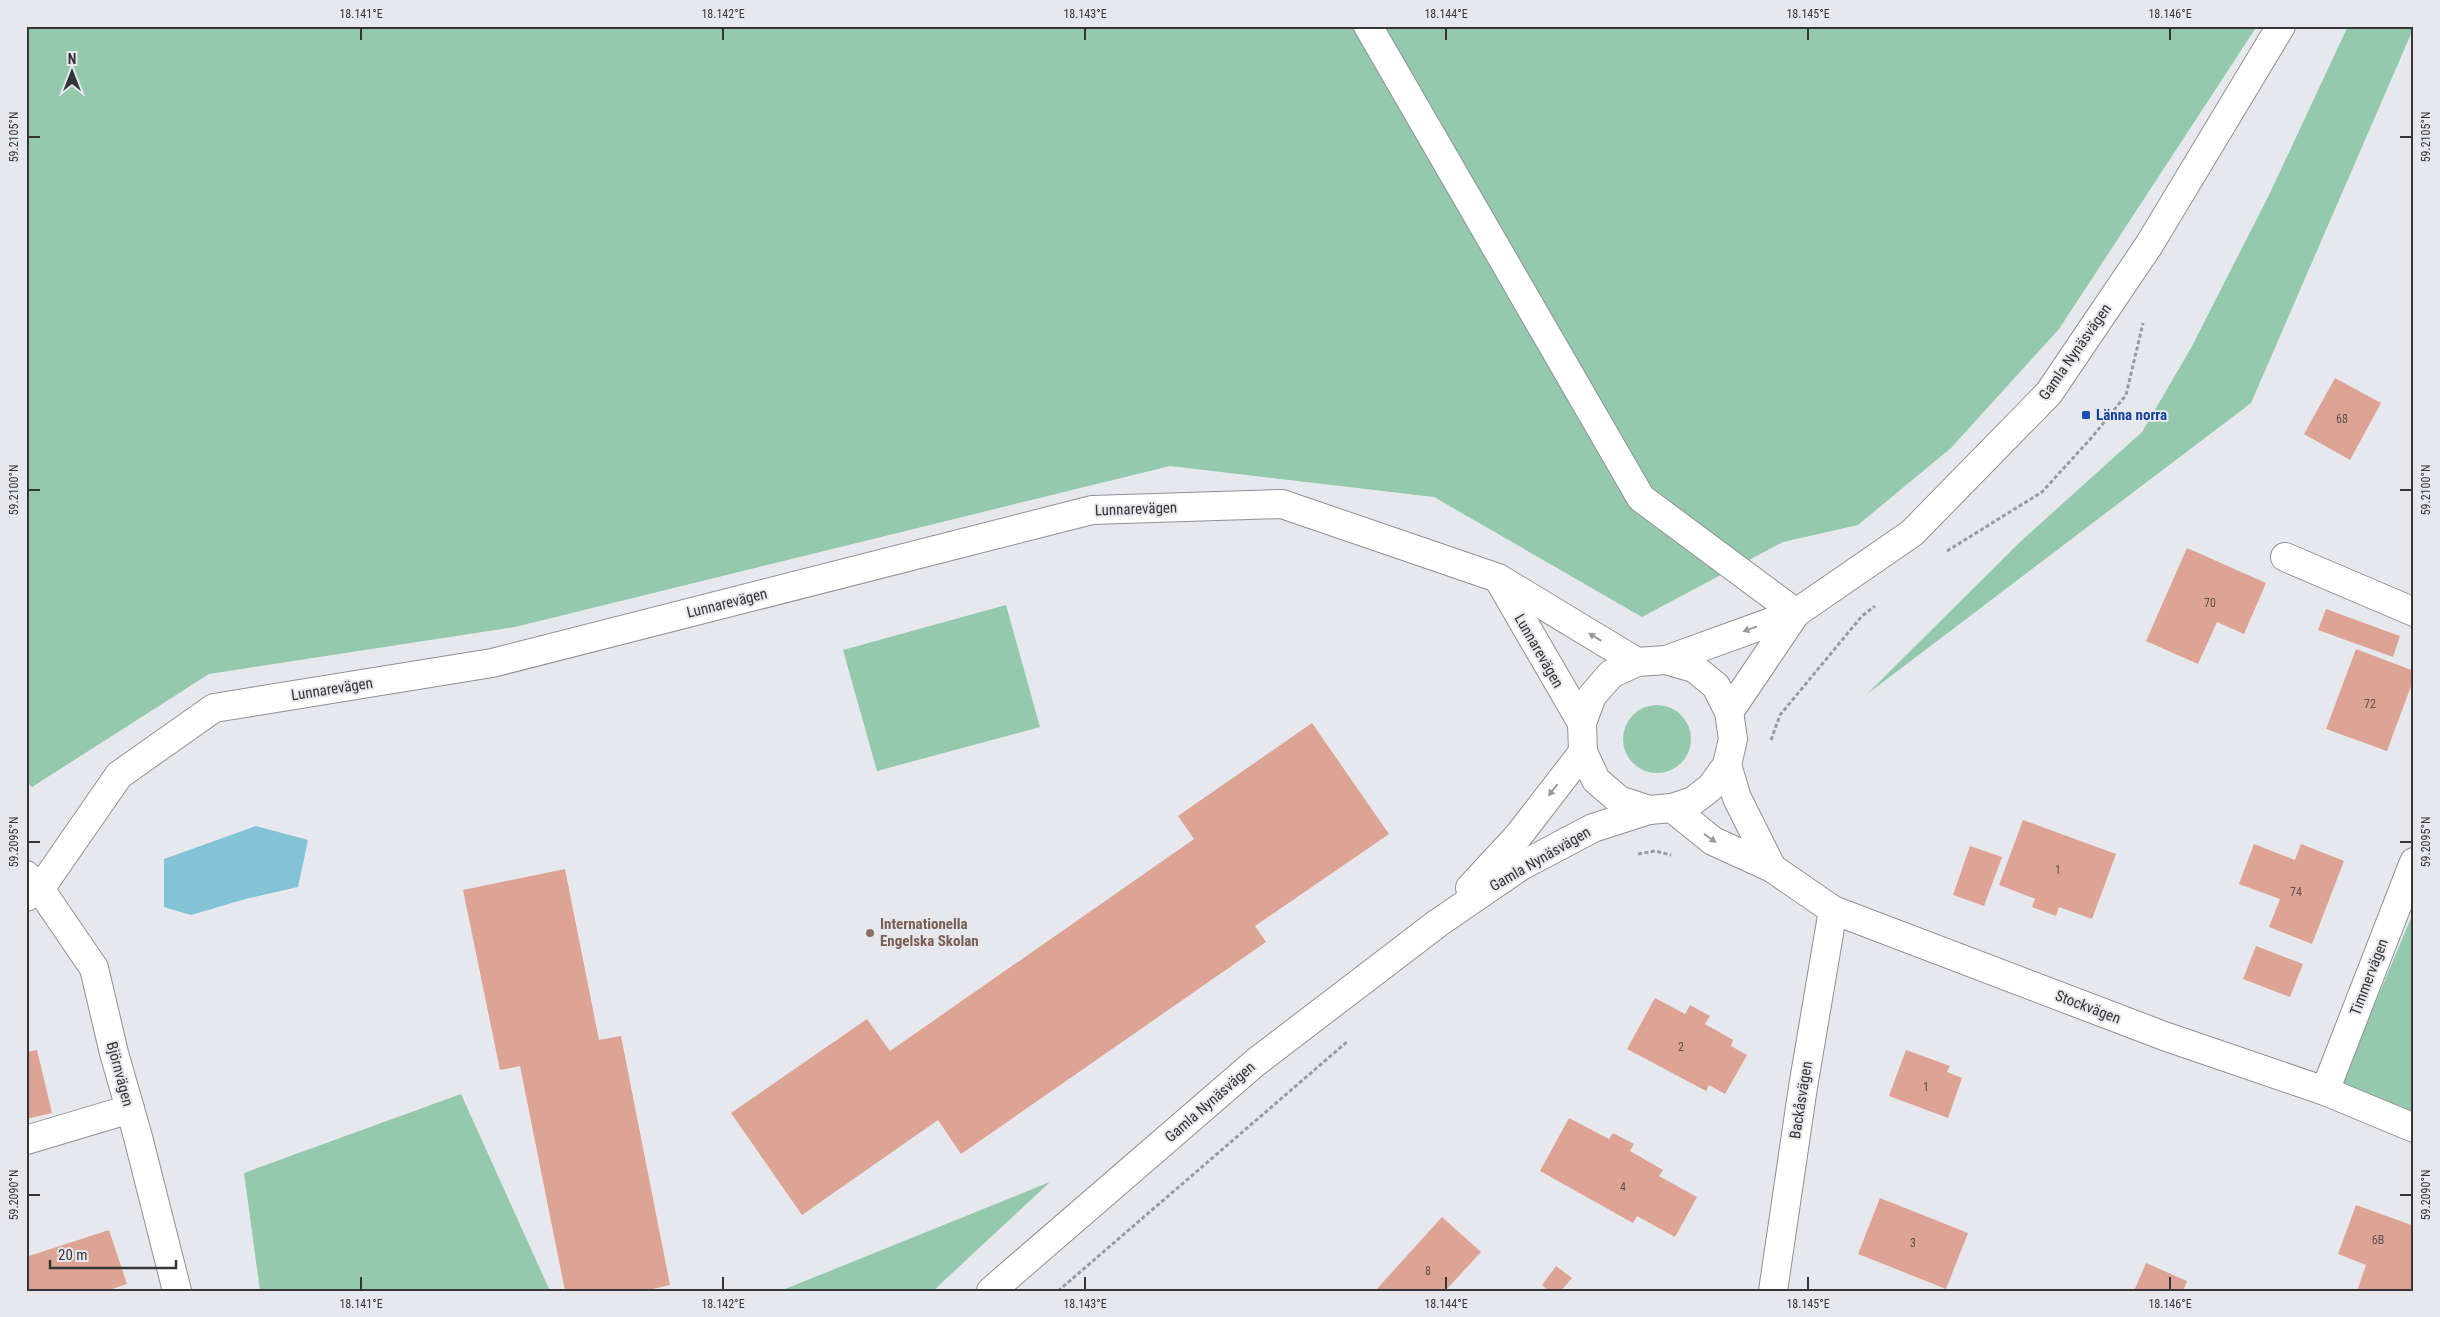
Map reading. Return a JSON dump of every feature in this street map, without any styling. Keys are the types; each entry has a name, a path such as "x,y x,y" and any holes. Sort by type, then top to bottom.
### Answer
{"street":[{"path":"1368,26 1641,498 1796,613"},
{"name":"Gamla Nynäsvägen","path":"1660,809 1619,800 1596,780 1583,752 1582,723 1592,696 1611,674 1637,662 1666,660 1796,613 1912,533 2048,393 2149,245 2282,26"},
{"name":"Lunnarevägen","path":"31,887 119,775 214,708 492,663 1092,510 1282,504 1498,578 1637,662"},
{"path":"2285,557 2414,612"},
{"name":"Lunnarevägen","path":"1498,578 1582,723"},
{"name":"Gamla Nynäsvägen","path":"1729,712 1796,613"},
{"name":"Gamla Nynäsvägen","path":"991,1291 1256,1062 1438,923 1521,866 1593,828 1693,801 1711,787 1726,765 1733,739 1729,712 1716,686 1694,668 1666,660"},
{"name":"Gamla Nynäsvägen","path":"1438,923 1519,835 1583,752"},
{"name":"Stockvägen","path":"1726,765 1737,798 1772,868"},
{"name":"Stockvägen","path":"1660,809 1714,841 1772,868 1833,910 2172,1039 2325,1091 2414,1128"},
{"name":"Timmervägen","path":"2325,1091 2414,862"},
{"name":"Björnvägen","path":"31,887 94,968 114,1053 177,1291"},
{"name":"Backåsvägen","path":"1773,1291 1802,1087 1833,910"},
{"path":"26,1140 130,1109"}],"green space":[{"path":"26,26 2257,26 2059,329 1951,448 1858,525 1783,542 1642,617 1434,497 1170,466 515,627 209,674 32,787 26,782"},
{"path":"2348,26 2414,27 2251,403 1866,695 2020,542 2142,432 2191,348 2269,195"},
{"path":"1006,605 1040,727 877,771 843,650"},
{"path":"1664,705 1676,711 1685,720 1691,732 1689,752 1681,763 1664,773 1650,773 1633,763 1625,752 1623,732 1633,715 1644,707"},
{"path":"2414,911 2414,1113 2341,1084"},
{"path":"461,1094 550,1291 260,1291 244,1173"},
{"path":"1050,1182 933,1291 780,1291"}],"water":[{"path":"256,826 308,840 298,887 249,898 191,915 164,907 164,859"}],"building":[{"path":"2335,378 2381,403 2350,460 2304,434"},
{"path":"2187,548 2266,583 2244,634 2217,622 2198,664 2146,641"},
{"path":"2326,609 2400,636 2393,657 2318,630"},
{"path":"2356,649 2414,671 2414,678 2387,751 2326,729"},
{"path":"1312,723 1389,834 1255,926 1266,942 961,1154 938,1120 802,1215 731,1113 867,1019 890,1051 1194,839 1178,816"},
{"path":"2023,820 2116,854 2092,919 2059,907 2056,916 2032,907 2035,899 1999,885"},
{"path":"2254,844 2295,860 2301,844 2344,861 2312,944 2269,927 2280,899 2239,884"},
{"path":"1970,846 2002,857 1984,906 1953,895"},
{"path":"565,869 599,1040 621,1036 670,1285 644,1291 565,1291 520,1066 500,1070 463,890"},
{"path":"2256,946 2303,964 2290,997 2243,979"},
{"path":"1655,998 1685,1014 1690,1005 1710,1016 1705,1024 1733,1040 1731,1046 1747,1055 1725,1094 1709,1085 1706,1091 1627,1049"},
{"path":"37,1050 52,1113 26,1119 26,1052"},
{"path":"1906,1050 1950,1066 1947,1072 1962,1078 1948,1118 1889,1096"},
{"path":"1569,1118 1609,1139 1613,1133 1634,1144 1630,1151 1663,1170 1659,1176 1697,1197 1675,1237 1637,1216 1633,1223 1540,1171"},
{"path":"1880,1198 1968,1233 1946,1289 1858,1254"},
{"path":"2356,1205 2414,1226 2414,1291 2357,1291 2366,1265 2338,1254"},
{"path":"1442,1217 1481,1252 1445,1291 1375,1291"},
{"path":"109,1230 127,1284 106,1291 26,1291 26,1257"},
{"path":"2146,1263 2187,1281 2183,1291 2134,1291"},
{"path":"1556,1266 1572,1278 1561,1291 1549,1291 1542,1285"}],"place":[{"name":"Länna norra","path":"2086,415"},
{"name":"Internationella Engelska Skolan","path":"870,933"}]}
